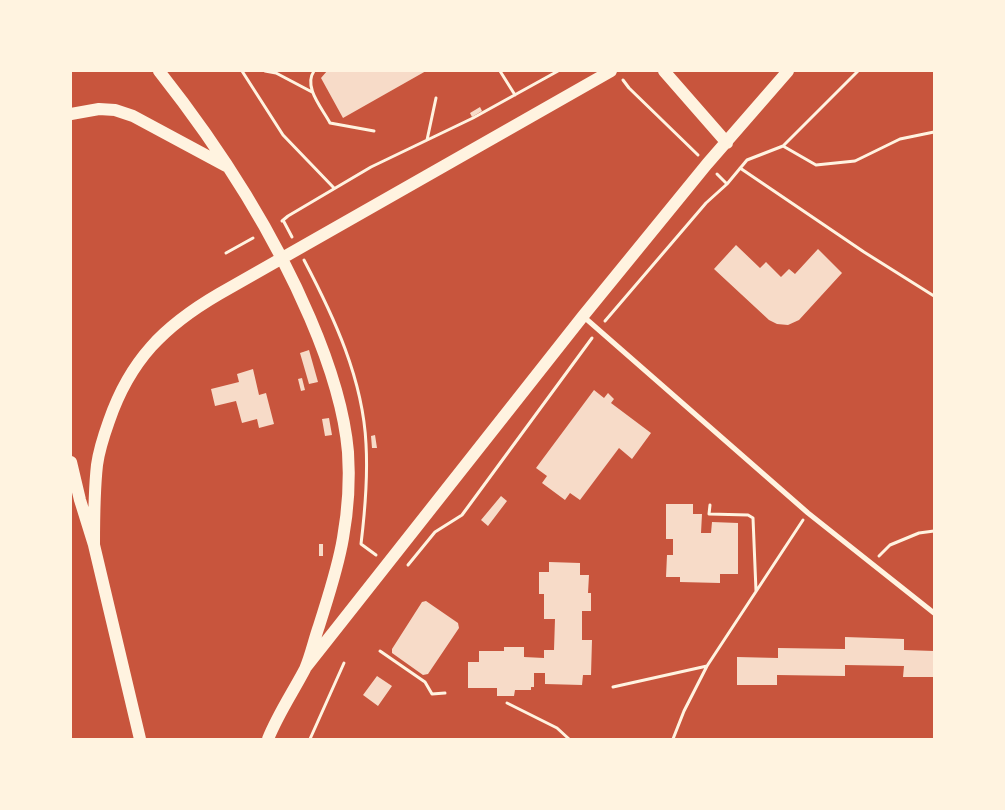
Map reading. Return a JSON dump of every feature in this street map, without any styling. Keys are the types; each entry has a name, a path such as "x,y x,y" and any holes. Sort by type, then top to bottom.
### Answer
{"main road":[{"path":"159,71 202,128 268,230 296,284 334,382 346,442 348,483 343,539 333,581 306,667"},
{"path":"664,71 727,143"},
{"path":"268,739 273,726 306,667 583,316 707,164 788,71"},
{"path":"94,545 94,499 97,463 117,398 133,369 152,345 172,325 218,294 616,74"},
{"path":"71,114 99,109 115,110 134,116 228,167"},
{"path":"71,462 94,545 141,738"}],"street":[{"path":"583,316 808,513 934,613"}],"path":[{"path":"242,71 283,135 334,189"},
{"path":"265,71 276,74 313,92"},
{"path":"314,71 310,76 310,86 330,123 374,131"},
{"path":"500,71 515,95"},
{"path":"288,216 371,167 515,95 558,71"},
{"path":"406,566 435,532 462,515 598,330 706,204 727,184 747,160 783,146 858,71"},
{"path":"616,74 727,184"},
{"path":"427,140 436,98"},
{"path":"783,146 816,165 855,161 900,139 934,132"},
{"path":"740,168 864,252 934,296"},
{"path":"710,505 709,514 748,515 752,518 756,592"},
{"path":"674,739 684,710 707,666 808,513"},
{"path":"872,564 890,545 919,533 934,531"},
{"path":"366,548 375,555"},
{"path":"380,651 425,682 432,694 445,693"},
{"path":"310,739 344,663"},
{"path":"613,687 707,666"},
{"path":"506,703 558,728 569,739"}],"building":[{"path":"327,71 426,71 343,118 321,78"},
{"path":"480,107 482,111 472,117 470,113"},
{"path":"736,245 760,268 766,262 781,277 789,269 795,274 818,249 842,273 799,320 788,325 777,324 769,320 714,269"},
{"path":"309,350 318,382 309,384 300,353"},
{"path":"253,369 259,395 266,393 274,424 259,428 257,419 242,423 236,401 215,406 211,389 239,382 237,374"},
{"path":"302,378 305,390 301,391 298,379"},
{"path":"594,390 604,398 608,393 614,399 611,403 651,433 632,459 619,448 580,500 570,493 565,500 542,483 547,476 536,468"},
{"path":"329,418 332,435 325,436 322,419"},
{"path":"375,435 377,448 372,448 371,436"},
{"path":"501,496 507,501 488,526 481,520"},
{"path":"666,504 693,504 693,514 702,514 701,533 711,533 712,522 738,523 738,574 720,574 720,583 680,582 680,577 666,577 667,555 673,555 673,539 666,539"},
{"path":"319,544 323,544 323,556 319,556"},
{"path":"549,562 580,563 580,575 589,575 588,593 591,593 591,611 582,611 582,640 592,640 591,675 583,675 582,685 545,684 545,673 534,673 534,687 531,687 531,690 515,690 514,696 497,696 497,688 468,688 468,662 479,662 479,651 504,651 504,647 524,647 524,657 544,658 544,650 554,650 555,619 544,619 544,594 539,594 539,572 549,572"},
{"path":"426,601 458,623 459,628 428,674 423,675 392,653 392,649 422,602"},
{"path":"845,637 904,639 904,650 934,651 934,677 903,677 904,666 845,665 845,676 777,675 777,685 737,685 737,657 778,658 778,648 845,649"},
{"path":"377,676 392,686 378,706 363,695"}]}
